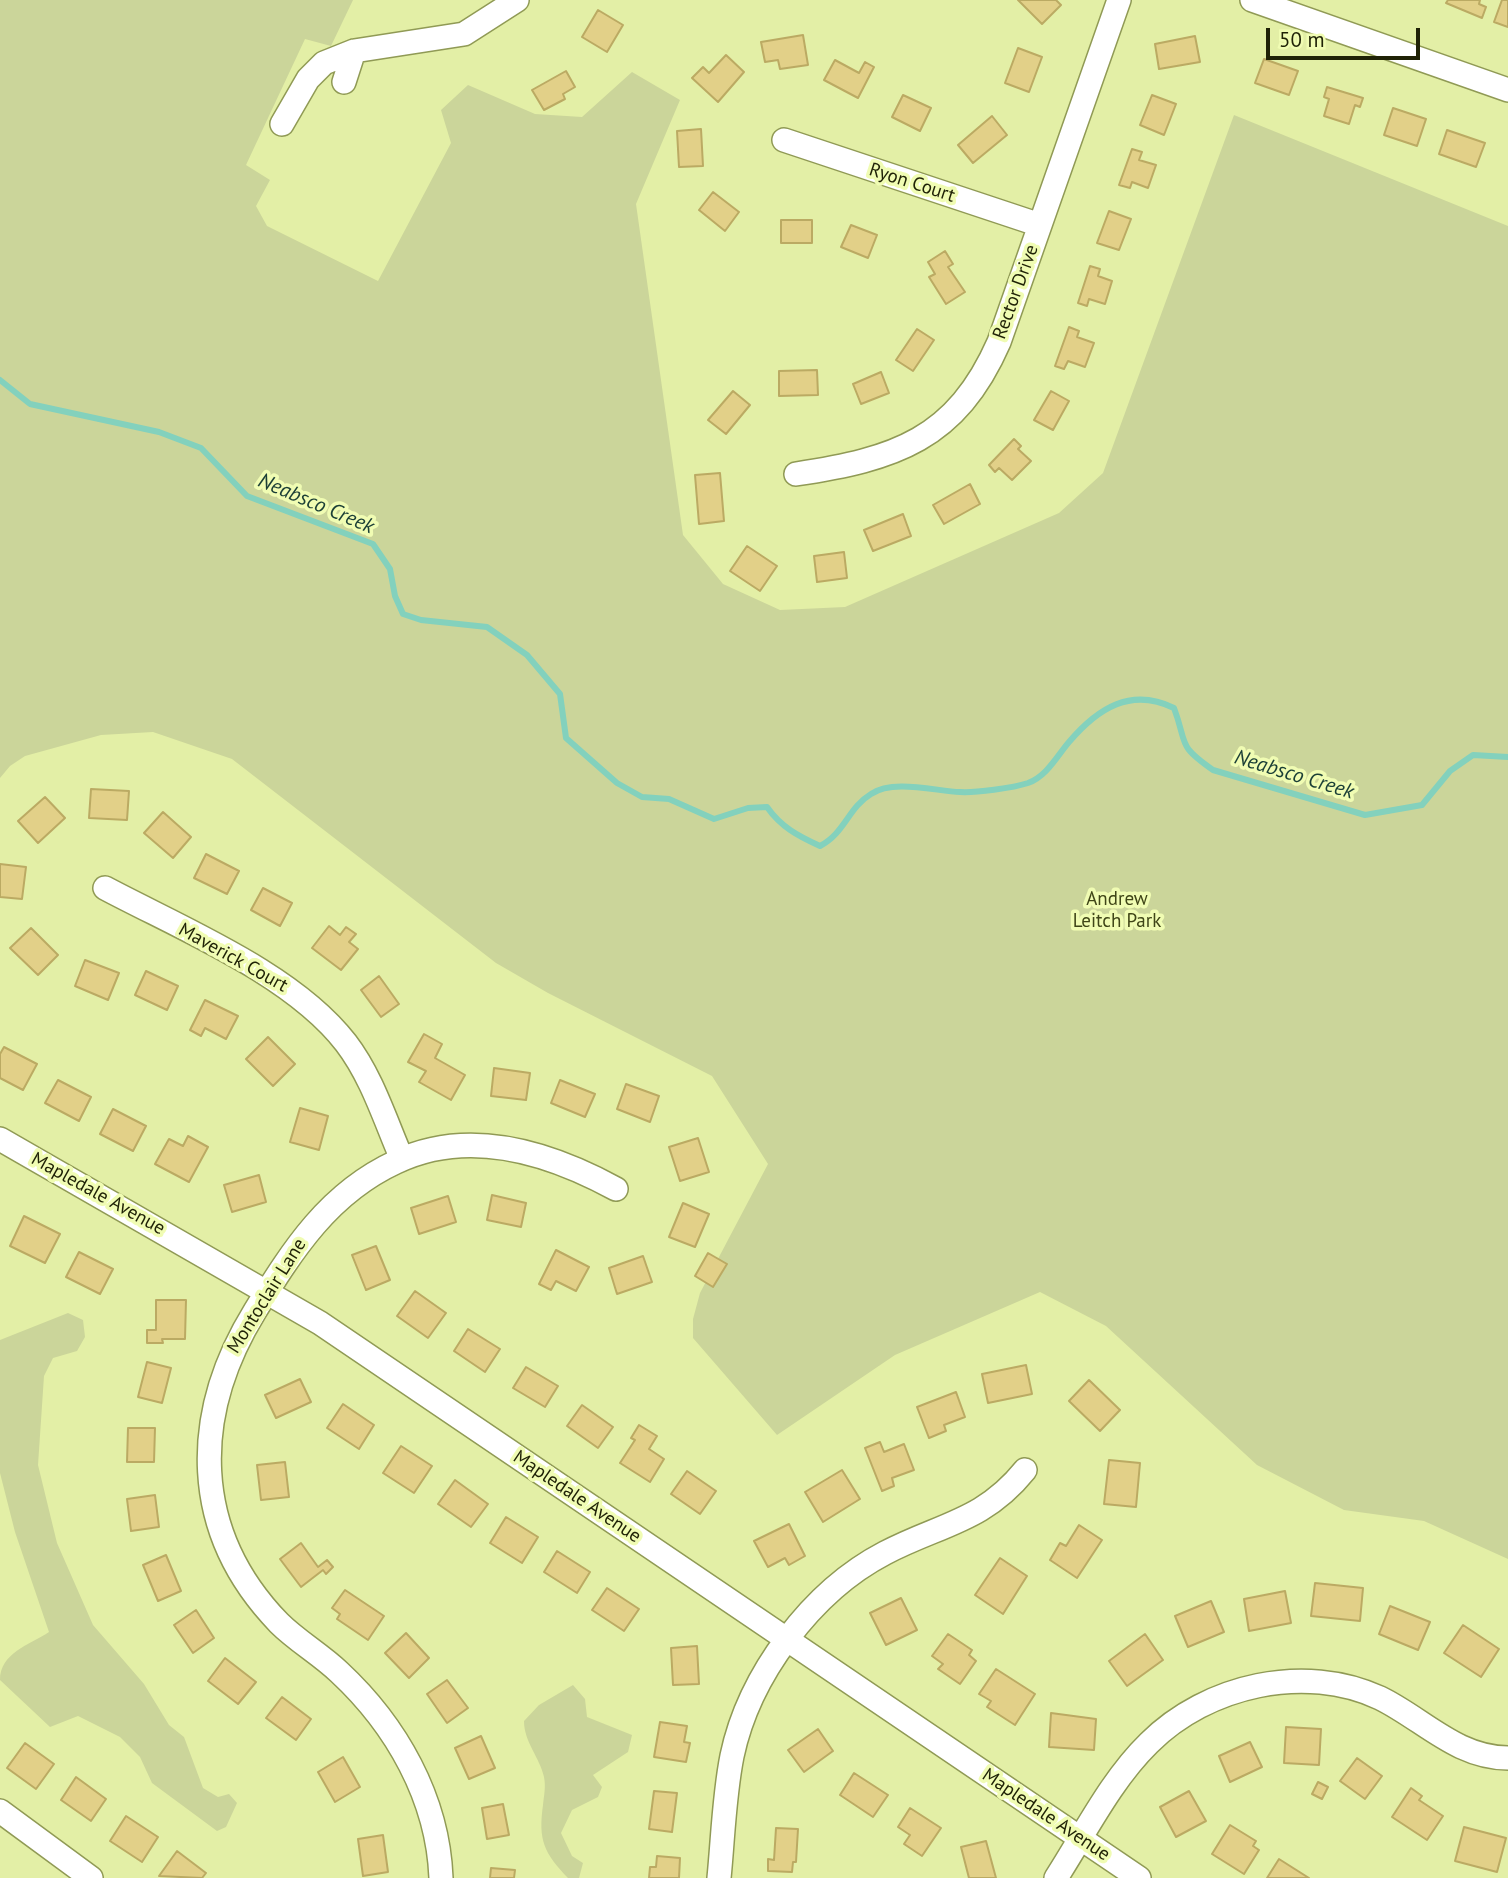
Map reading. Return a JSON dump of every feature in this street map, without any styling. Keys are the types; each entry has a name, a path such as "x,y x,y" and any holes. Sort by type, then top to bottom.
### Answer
{"street":[{"name":"Rector Drive","path":"796,474 852,465 895,452 921,438 956,409 977,384 992,358 1119,0"},
{"path":"1252,0 1508,90"},
{"path":"282,124 315,70 354,51 464,34 517,1"},
{"path":"344,82 354,51"},
{"name":"Ryon Court","path":"784,141 1040,225"},
{"name":"Maverick Court","path":"105,888 268,975 311,1006 346,1044 360,1065 402,1159"},
{"name":"Mapledale Avenue","path":"0,1139 320,1322 1139,1878"},
{"name":"Montoclair Lane","path":"442,1878 435,1829 424,1792 390,1730 366,1699 338,1671 297,1638 266,1607 244,1577 214,1511 208,1450 213,1409 230,1356 294,1247 347,1191 374,1172 402,1159 449,1146 514,1149 573,1167 616,1189"},
{"path":"719,1878 728,1778 738,1734 751,1700 788,1641 814,1608 854,1572 883,1554 988,1507 1010,1489 1025,1470"},
{"path":"1056,1878 1128,1768 1158,1734 1191,1711 1251,1687 1300,1681 1353,1688 1383,1700 1464,1749 1508,1758"},
{"path":"3,1819 90,1878"}],"green space":[{"name":"Andrew Leitch Park","path":"0,0 353,0 331,46 305,39 246,165 270,180 256,206 267,226 378,281 451,143 441,110 468,85 535,114 582,117 632,72 680,100 636,204 683,535 723,584 780,610 845,607 1059,513 1103,473 1234,115 1508,226 1508,1559 1424,1521 1344,1510 1257,1465 1106,1326 1040,1292 895,1355 777,1435 693,1338 693,1319 700,1293 768,1164 712,1076 548,993 496,963 232,759 153,732 101,735 25,756 10,766 0,778"},
{"path":"68,1313 83,1320 85,1337 77,1351 53,1358 44,1376 38,1465 57,1543 93,1625 144,1684 169,1725 184,1737 203,1788 218,1797 229,1794 237,1803 226,1827 217,1831 152,1783 140,1757 120,1737 78,1716 50,1727 0,1680 1,1671 10,1656 49,1632 15,1532 0,1473 0,1340"},
{"path":"573,1685 585,1699 587,1717 632,1735 628,1752 593,1775 602,1787 598,1797 572,1810 561,1833 572,1856 583,1863 579,1878 568,1878 553,1861 542,1837 544,1777 527,1736 524,1721 539,1705"}],"building":[{"path":"1018,0 1056,0 1061,5 1042,24"},
{"path":"1448,0 1480,0 1479,4 1486,7 1482,18 1446,3"},
{"path":"1502,0 1508,0 1508,27 1494,22"},
{"path":"598,10 623,25 607,52 582,37"},
{"path":"803,35 808,65 780,69 778,60 765,62 761,42"},
{"path":"1195,36 1200,62 1159,69 1155,44"},
{"path":"1018,48 1042,57 1029,92 1005,83"},
{"path":"726,55 744,72 718,102 692,78 703,67 709,73"},
{"path":"1264,59 1298,71 1289,95 1255,83"},
{"path":"835,60 859,73 865,62 874,67 858,98 824,80"},
{"path":"566,71 575,87 563,94 565,99 544,110 532,90"},
{"path":"1327,87 1363,98 1360,107 1355,105 1349,124 1324,116 1329,99 1324,97"},
{"path":"903,95 931,108 920,131 892,117"},
{"path":"1152,95 1176,104 1164,135 1140,125"},
{"path":"1393,108 1426,119 1417,146 1384,135"},
{"path":"992,116 1007,135 973,163 958,145"},
{"path":"701,129 703,166 679,167 677,131"},
{"path":"1447,130 1485,143 1476,167 1439,154"},
{"path":"1132,149 1142,152 1139,160 1156,165 1148,188 1132,182 1130,188 1119,185"},
{"path":"713,192 739,212 725,231 699,210"},
{"path":"1109,211 1131,219 1119,250 1097,243"},
{"path":"781,220 812,220 812,243 781,243"},
{"path":"851,225 877,235 868,258 841,247"},
{"path":"945,251 953,264 948,267 965,292 946,304 929,277 935,274 928,262"},
{"path":"1090,266 1100,269 1098,276 1112,281 1105,304 1089,299 1087,306 1078,303"},
{"path":"1069,327 1079,331 1077,337 1094,343 1085,367 1068,361 1064,369 1055,366"},
{"path":"917,329 934,340 913,371 896,360"},
{"path":"817,370 818,395 779,396 779,371"},
{"path":"881,372 889,393 861,404 853,384"},
{"path":"733,391 750,405 726,434 708,420"},
{"path":"1051,391 1069,401 1053,430 1034,420"},
{"path":"1014,439 1021,446 1018,449 1031,461 1012,480 999,468 995,472 989,465"},
{"path":"720,473 724,521 699,524 695,475"},
{"path":"970,484 980,504 944,524 933,505"},
{"path":"903,514 911,536 873,551 864,530"},
{"path":"747,546 777,566 760,591 730,571"},
{"path":"844,552 847,578 817,582 814,556"},
{"path":"91,789 129,791 127,820 89,818"},
{"path":"45,797 65,818 38,843 18,821"},
{"path":"163,812 191,837 173,858 144,833"},
{"path":"206,854 239,871 227,894 194,878"},
{"path":"0,864 26,867 22,899 0,897"},
{"path":"263,888 292,903 280,926 251,910"},
{"path":"329,926 340,935 346,927 356,934 349,942 358,949 341,970 312,948"},
{"path":"31,928 58,955 38,975 10,948"},
{"path":"85,960 119,973 108,1000 75,986"},
{"path":"146,971 178,986 167,1010 135,995"},
{"path":"379,976 399,1004 381,1017 361,990"},
{"path":"205,1000 238,1016 226,1039 205,1028 201,1036 190,1030"},
{"path":"424,1034 442,1044 435,1058 465,1075 451,1100 419,1082 426,1071 408,1062"},
{"path":"268,1037 295,1064 273,1086 246,1059"},
{"path":"4,1047 37,1064 23,1090 0,1078 0,1054"},
{"path":"494,1068 530,1073 526,1100 491,1096"},
{"path":"58,1080 91,1097 79,1121 45,1103"},
{"path":"560,1080 595,1094 585,1117 551,1103"},
{"path":"626,1084 659,1096 650,1122 617,1109"},
{"path":"300,1108 328,1116 319,1150 290,1142"},
{"path":"113,1109 146,1126 133,1151 100,1134"},
{"path":"188,1136 208,1147 189,1182 155,1164 169,1139 183,1146"},
{"path":"698,1138 709,1172 680,1181 669,1147"},
{"path":"259,1175 266,1202 232,1212 224,1185"},
{"path":"492,1195 526,1203 521,1227 487,1220"},
{"path":"448,1196 456,1222 419,1234 411,1208"},
{"path":"683,1203 709,1214 695,1247 669,1237"},
{"path":"24,1216 60,1234 45,1263 10,1246"},
{"path":"376,1246 390,1280 366,1290 352,1255"},
{"path":"556,1250 589,1267 576,1291 556,1281 551,1290 539,1284"},
{"path":"79,1252 113,1269 100,1294 66,1277"},
{"path":"708,1253 727,1264 713,1287 695,1276"},
{"path":"643,1256 652,1282 617,1294 609,1268"},
{"path":"415,1291 446,1313 428,1338 397,1316"},
{"path":"156,1300 186,1300 185,1339 162,1339 163,1343 147,1343 147,1330 156,1330"},
{"path":"468,1329 500,1349 485,1372 454,1351"},
{"path":"147,1362 171,1368 162,1403 138,1397"},
{"path":"1026,1365 1032,1394 988,1403 982,1374"},
{"path":"526,1367 558,1386 545,1407 513,1388"},
{"path":"300,1379 311,1402 276,1418 265,1395"},
{"path":"1089,1380 1120,1410 1100,1431 1069,1401"},
{"path":"956,1392 965,1417 944,1425 946,1431 929,1438 917,1407"},
{"path":"343,1404 374,1425 359,1449 327,1428"},
{"path":"582,1405 613,1427 598,1448 567,1426"},
{"path":"639,1425 657,1436 649,1449 664,1459 650,1482 620,1463 635,1440 631,1438"},
{"path":"128,1428 155,1428 154,1462 127,1462"},
{"path":"880,1442 884,1452 904,1444 914,1470 892,1478 894,1486 882,1491 865,1448"},
{"path":"401,1446 432,1466 414,1493 383,1473"},
{"path":"1109,1460 1140,1463 1136,1507 1104,1504"},
{"path":"285,1462 289,1497 261,1500 257,1465"},
{"path":"842,1470 860,1499 823,1522 805,1492"},
{"path":"687,1471 716,1491 700,1514 671,1494"},
{"path":"455,1480 488,1504 471,1527 438,1504"},
{"path":"155,1495 159,1527 131,1531 127,1499"},
{"path":"506,1517 538,1537 522,1563 490,1543"},
{"path":"789,1524 805,1556 789,1565 785,1558 768,1567 754,1541"},
{"path":"1079,1525 1102,1540 1077,1578 1050,1560 1060,1543 1066,1546"},
{"path":"301,1543 318,1567 327,1560 333,1567 326,1574 323,1570 301,1587 280,1559"},
{"path":"557,1551 590,1572 577,1593 544,1572"},
{"path":"166,1555 181,1591 158,1601 143,1565"},
{"path":"1000,1558 1027,1576 1003,1614 975,1595"},
{"path":"1315,1583 1363,1588 1360,1621 1311,1616"},
{"path":"607,1588 639,1609 624,1631 592,1610"},
{"path":"345,1590 384,1616 368,1640 337,1619 340,1614 332,1608"},
{"path":"1285,1591 1291,1623 1249,1631 1244,1599"},
{"path":"901,1598 917,1630 886,1645 870,1613"},
{"path":"1211,1601 1224,1632 1188,1647 1175,1616"},
{"path":"1390,1606 1430,1622 1418,1650 1379,1634"},
{"path":"196,1610 214,1638 193,1653 174,1625"},
{"path":"1463,1625 1499,1649 1481,1677 1444,1653"},
{"path":"406,1633 429,1658 409,1678 385,1653"},
{"path":"948,1634 972,1650 969,1655 976,1661 960,1684 938,1669 943,1664 932,1656"},
{"path":"1145,1634 1163,1660 1127,1686 1109,1661"},
{"path":"697,1646 699,1684 673,1685 671,1648"},
{"path":"225,1658 256,1682 238,1704 208,1681"},
{"path":"996,1669 1035,1694 1015,1725 987,1707 991,1701 979,1694"},
{"path":"447,1680 468,1708 447,1723 427,1694"},
{"path":"282,1697 311,1719 296,1740 266,1718"},
{"path":"1051,1713 1096,1719 1094,1750 1049,1747"},
{"path":"660,1722 687,1726 684,1742 690,1743 686,1762 654,1757"},
{"path":"1286,1727 1321,1729 1319,1765 1284,1763"},
{"path":"818,1729 833,1751 804,1772 788,1750"},
{"path":"481,1736 495,1768 469,1779 455,1748"},
{"path":"1250,1742 1262,1767 1230,1782 1219,1756"},
{"path":"25,1743 54,1764 36,1789 7,1768"},
{"path":"343,1757 360,1787 335,1802 318,1772"},
{"path":"1357,1758 1382,1776 1365,1799 1340,1781"},
{"path":"854,1773 888,1795 873,1817 840,1795"},
{"path":"76,1777 106,1799 91,1821 61,1800"},
{"path":"1318,1782 1328,1787 1322,1799 1312,1794"},
{"path":"1411,1788 1422,1796 1419,1800 1443,1816 1427,1840 1392,1817"},
{"path":"654,1791 677,1793 672,1832 649,1829"},
{"path":"1189,1791 1206,1821 1176,1837 1160,1807"},
{"path":"503,1804 509,1835 487,1839 482,1808"},
{"path":"910,1808 941,1828 922,1856 904,1844 910,1835 898,1827"},
{"path":"126,1816 158,1837 142,1862 110,1841"},
{"path":"1230,1825 1256,1841 1253,1846 1259,1850 1244,1874 1212,1854"},
{"path":"1464,1827 1506,1838 1497,1872 1455,1861"},
{"path":"776,1828 798,1829 796,1862 793,1862 792,1872 768,1871 768,1859 774,1860"},
{"path":"383,1835 388,1872 363,1876 358,1839"},
{"path":"986,1841 996,1878 969,1878 961,1847"},
{"path":"177,1851 206,1873 202,1878 159,1876"},
{"path":"657,1856 680,1858 679,1878 649,1878 650,1867 656,1867"},
{"path":"1279,1859 1309,1878 1267,1878"},
{"path":"491,1868 515,1870 514,1878 490,1878"}],"waterway":[{"name":"Neabsco Creek","path":"0,380 30,404 159,432 201,448 247,496 373,544 390,569 395,596 403,614 421,620 487,627 527,655 560,694 566,738 617,783 642,797 669,799 714,819 748,808 767,807 790,830 820,846 835,834 863,800 880,790 914,787 984,791 1035,780 1092,719 1116,704 1130,701 1158,702 1174,708 1188,749 1213,770 1365,815 1422,805 1450,771 1473,755 1508,757"}]}
